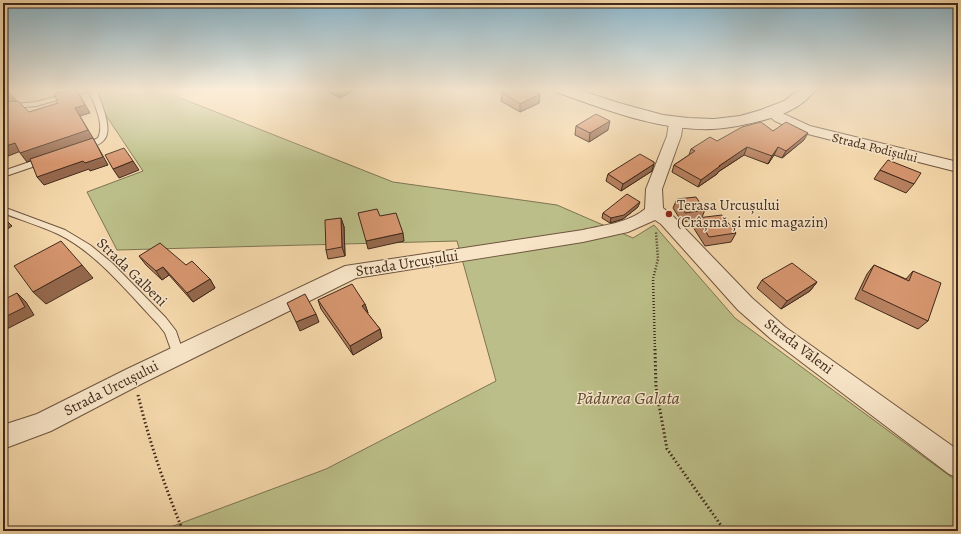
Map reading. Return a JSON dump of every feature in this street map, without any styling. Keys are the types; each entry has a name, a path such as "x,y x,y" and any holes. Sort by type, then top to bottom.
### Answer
{"main road":[{"path":"641,114 676,123 724,124 766,114"}],"street":[{"name":"Strada Podișului","path":"774,114 805,129 958,167"},
{"path":"654,212 654,189 674,136 676,123"},
{"name":"Strada Urcușului","path":"3,436 43,423 135,376 352,271 583,236 622,228 654,212"},
{"name":"Strada Văleni","path":"654,212 667,220 745,304 778,333 958,464"}],"lane":[{"path":"78,149 93,144 101,139 104,133 104,125 100,114"},
{"path":"3,174 55,156"},
{"name":"Strada Galbeni","path":"3,210 62,232 87,248 108,266 162,320 170,331 178,355"}],"path":[{"path":"654,212 658,258 653,279 656,388 667,449 725,531"},
{"path":"135,376 142,412 172,504 183,531"}],"green space":[{"name":"Pădurea Galata","path":"105,114 221,114 393,182 557,205 633,238 654,225 735,318 958,482 958,531 160,531 326,469 496,381 457,241 117,250 87,192 143,171"}],"building":[{"path":"3,114 78,114 88,130 20,153 15,143 3,147"},
{"path":"596,114 610,121 590,133 576,126"},
{"path":"761,122 773,131 786,122 808,133 786,151 778,147 772,156 747,147 701,180 674,165 695,151 691,149 710,137 717,141 742,127"},
{"path":"93,138 103,157 85,163 83,161 37,177 30,159"},
{"path":"124,148 133,161 113,169 105,155"},
{"path":"640,154 654,162 654,164 623,184 608,174"},
{"path":"888,160 921,173 914,184 880,170"},
{"path":"627,194 640,202 624,215 611,218 603,213"},
{"path":"696,197 705,210 685,213 677,199"},
{"path":"377,209 380,216 396,213 403,233 366,241 358,213"},
{"path":"722,215 736,233 709,237 697,218"},
{"path":"341,218 342,247 326,250 325,220"},
{"path":"61,241 82,265 33,292 14,266"},
{"path":"160,243 186,265 192,261 210,279 187,293 163,267 156,271 139,256"},
{"path":"792,263 817,282 787,301 762,280"},
{"path":"874,265 909,281 913,271 941,283 928,321 862,290"},
{"path":"352,284 365,304 362,306 380,329 350,346 318,300"},
{"path":"17,293 25,307 3,318 3,300"},
{"path":"305,294 316,314 296,322 287,303"}],"place":[{"name":"Terasa Urcușului (Crâșmă și mic magazin)","path":"669,214"}]}
